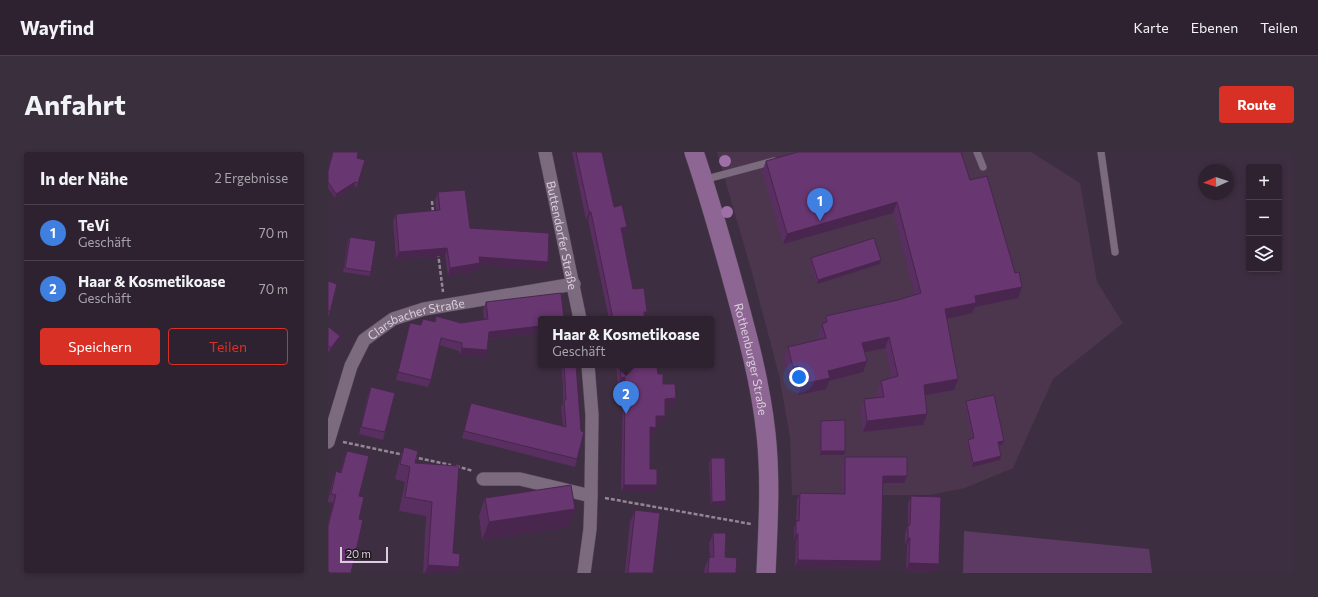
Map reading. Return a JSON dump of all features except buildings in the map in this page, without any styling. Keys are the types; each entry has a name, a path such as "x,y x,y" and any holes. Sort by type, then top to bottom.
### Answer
{"main road":[{"name":"Rothenburger Straße","path":"694,152 741,309 760,393 768,460 766,573"}],"street":[{"name":"Buttendorfer Straße","path":"545,152 574,284 579,316"},
{"name":"Clarsbacher Straße","path":"328,440 351,366 364,340 393,319 424,309 574,284"},
{"path":"584,573 590,529 591,496 592,415 588,368"},
{"path":"483,479 520,479 591,496"}],"lane":[{"path":"977,152 983,167"},
{"path":"1101,152 1115,252"},
{"path":"703,180 784,158"}],"path":[{"path":"432,201 434,216"},
{"path":"437,246 445,305"},
{"path":"328,440 471,470 483,479"},
{"path":"591,496 768,526"}],"shaded area":[{"path":"717,152 1031,152 1080,183 1097,282 1123,323 1053,379 1013,468 965,488 930,495 792,495 790,437 779,375 751,269"},
{"path":"964,531 1149,549 1152,573 963,573"}],"place":[{"name":"TeVi","path":"820,221"},
{"name":"Haar & Kosmetikoase","path":"626,414"}]}
